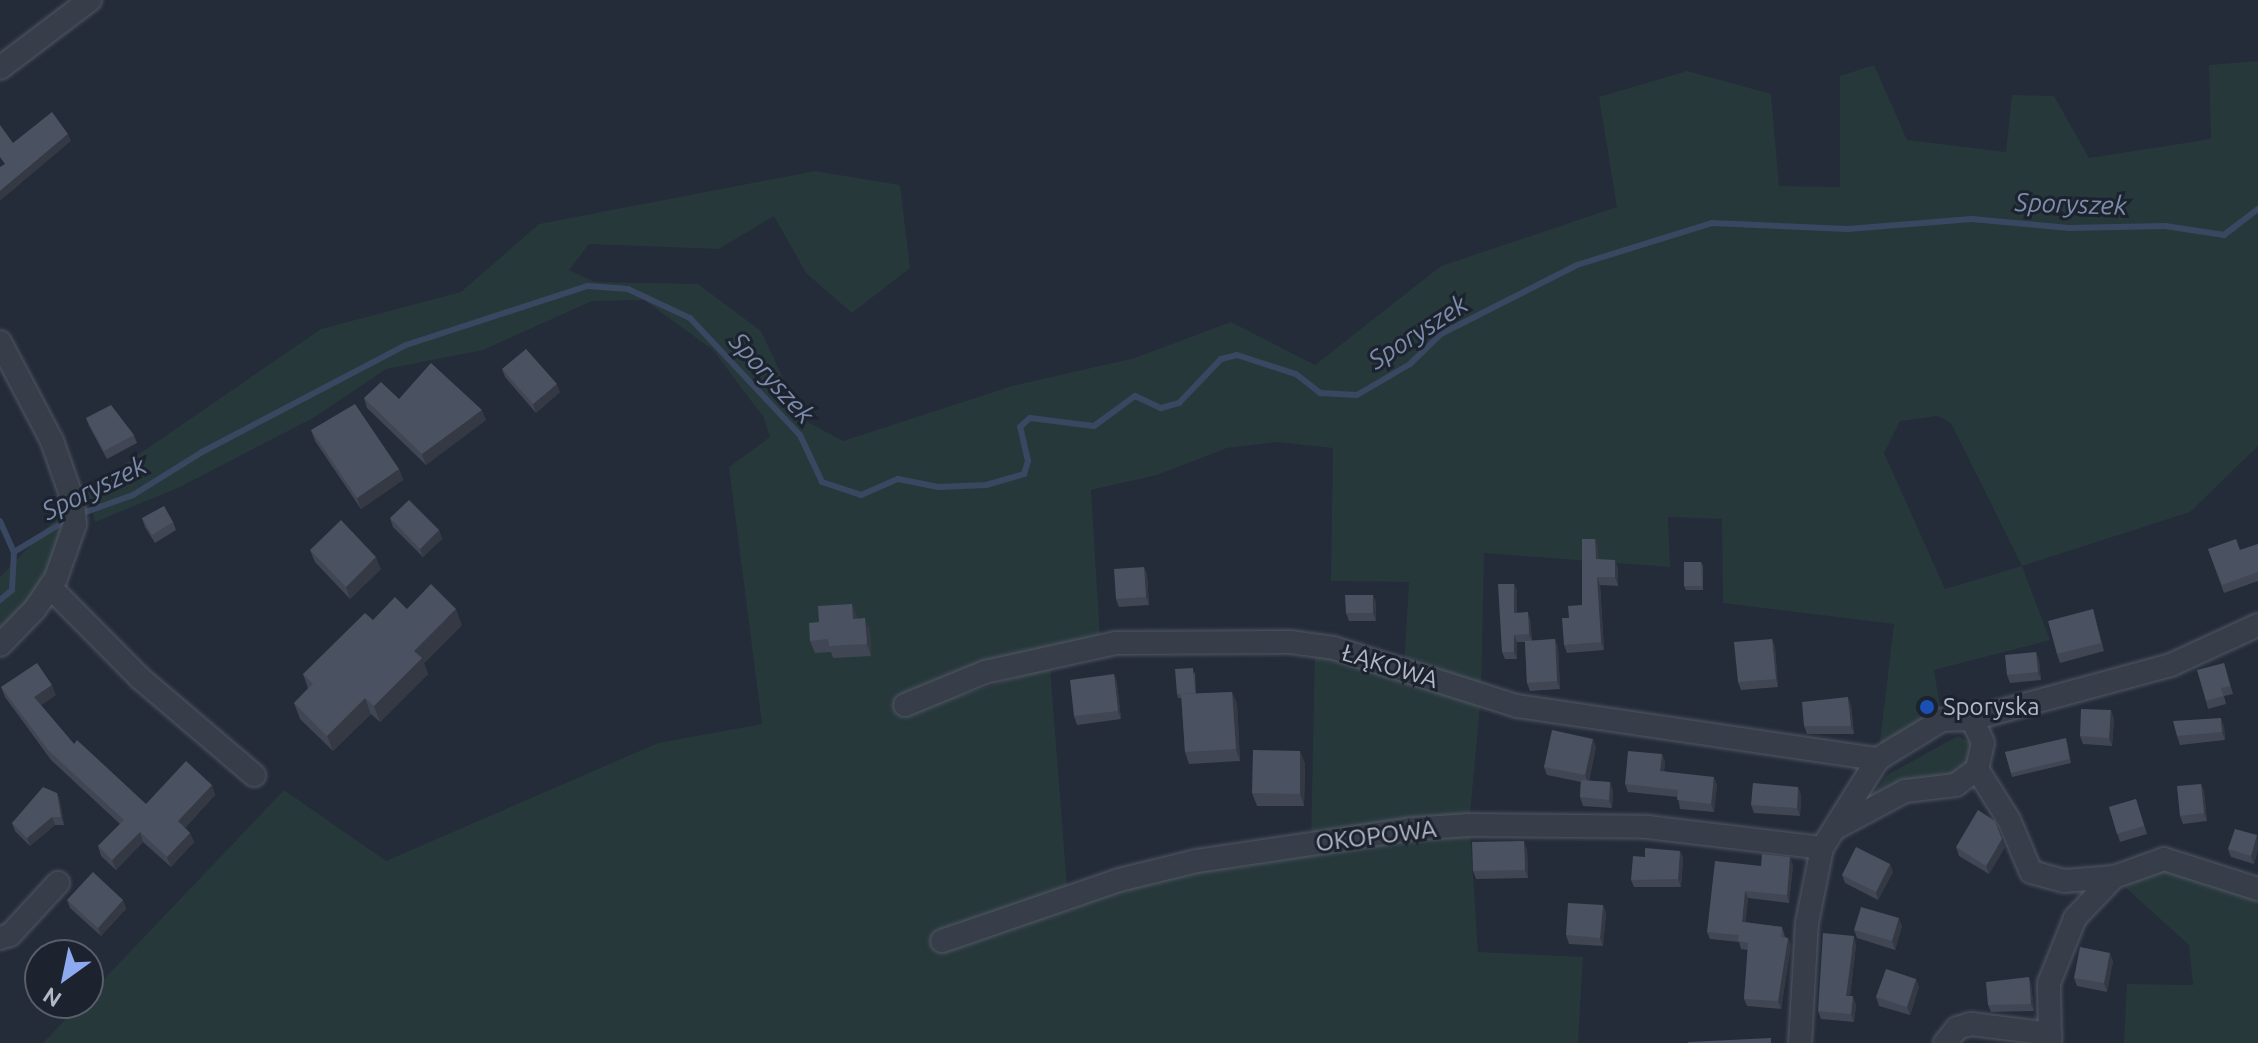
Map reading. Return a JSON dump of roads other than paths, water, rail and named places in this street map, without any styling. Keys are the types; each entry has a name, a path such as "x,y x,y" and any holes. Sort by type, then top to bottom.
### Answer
{"street":[{"path":"0,68 90,0"},
{"path":"0,342 52,441 73,501 75,524 53,582 0,645"},
{"path":"53,582 140,678 254,775"},
{"path":"1800,1043 1807,923 1822,848 1838,827 1848,800 1878,759 1942,720 1972,719 2171,665 2258,625"},
{"name":"ŁĄKOWA","path":"905,705 985,672 1116,643 1290,642 1334,648 1517,706 1878,759"},
{"path":"1838,827 1905,791 1956,785 1977,769 1983,743 1972,719"},
{"path":"1977,769 2009,820 2031,872 2064,881 2114,877 2164,859 2258,889"},
{"name":"OKOPOWA","path":"942,941 1158,870 1411,829 1469,825 1647,827 1822,848"},
{"path":"1945,1043 1957,1028 1971,1024 2050,1038 2049,983 2064,944 2075,918 2114,877"},
{"path":"0,938 10,935 58,883"}],"waterway":[{"name":"Sporyszek","path":"80,514 133,495 202,452 406,345 588,286 628,289 690,318 800,435 822,482 861,495 898,479 938,487 986,485 1024,474 1028,461 1020,427 1030,418 1094,426 1135,396 1161,408 1179,403 1221,359 1237,355 1296,374 1320,393 1357,395 1410,364 1441,334 1577,265 1712,223 1848,229 1972,219 2069,228 2165,226 2224,235 2258,209"},
{"name":"Sporyszek","path":"14,552 70,518"},
{"path":"0,521 14,552 12,590 0,600"}],"place":[{"name":"Sporyska","path":"1927,707"}]}
